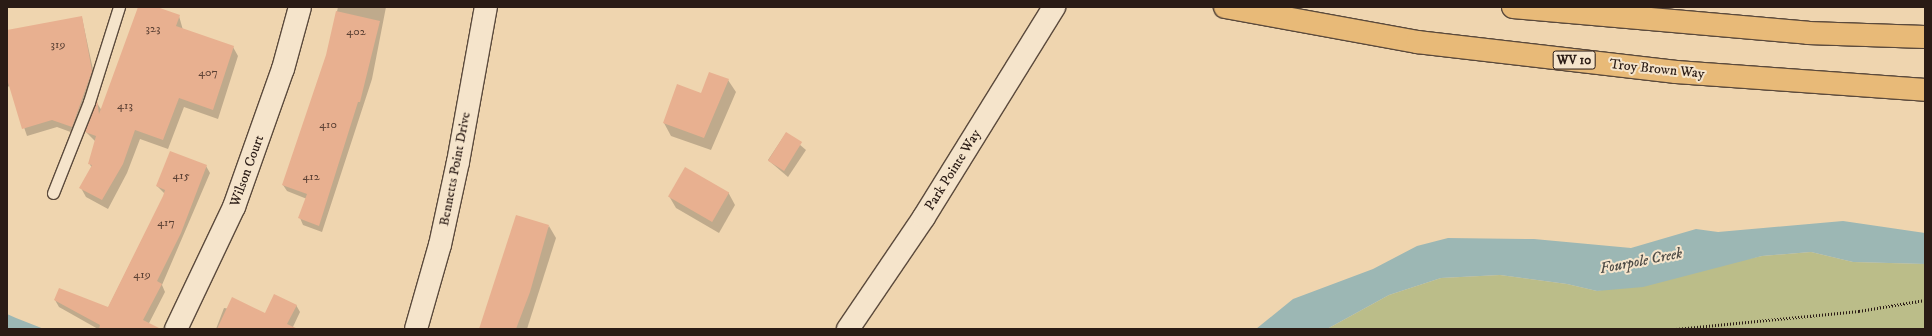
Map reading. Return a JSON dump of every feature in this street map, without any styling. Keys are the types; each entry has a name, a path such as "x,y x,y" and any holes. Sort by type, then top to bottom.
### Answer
{"main road":[{"name":"Troy Brown Way","path":"1225,7 1440,45 1676,72 1925,90"},
{"path":"1513,7 1808,33 1925,37"}],"street":[{"name":"Bennetts Point Drive","path":"416,329 440,246 458,162 486,7"},
{"name":"Park Pointe Way","path":"848,329 924,217 1054,7"},
{"name":"Wilson Court","path":"176,329 228,223 283,69 297,8"}],"lane":[{"path":"53,193 89,102 119,7"}],"path":[{"path":"1676,329 1859,311 1925,300"}],"green space":[{"path":"1811,252 1853,262 1925,264 1925,329 1327,329 1389,295 1441,278 1500,275 1567,284 1597,291 1762,256"}],"water":[{"name":"Fourpole Creek","path":"1843,221 1925,233 1925,264 1853,262 1811,252 1762,256 1643,287 1597,291 1567,284 1500,275 1441,278 1389,295 1327,329 1256,329 1293,299 1373,269 1417,246 1448,238 1534,239 1631,248 1696,229 1718,232"},
{"path":"7,314 16,318 44,329 7,329"}],"building":[{"path":"138,7 157,7 180,15 176,26 234,46 213,110 179,98 163,140 135,130 123,164 102,200 79,188 92,165 88,164 96,136 85,132 97,100 99,114"},
{"path":"336,11 380,21 360,102 358,102 319,226 298,218 307,194 282,185 326,55"},
{"path":"82,16 92,71 72,127 52,120 22,129 7,79 7,30"},
{"path":"709,72 729,79 704,138 663,123 677,84 701,93"},
{"path":"786,132 802,142 784,171 768,161"},
{"path":"170,151 207,165 181,233 157,281 162,284 143,320 161,329 99,329 100,325 54,300 59,288 108,307 163,196 165,190 156,186"},
{"path":"685,167 729,192 712,222 668,196"},
{"path":"516,215 549,225 530,292 516,329 479,329"},
{"path":"274,294 297,305 287,324 298,329 217,329 232,297 265,313"}]}
